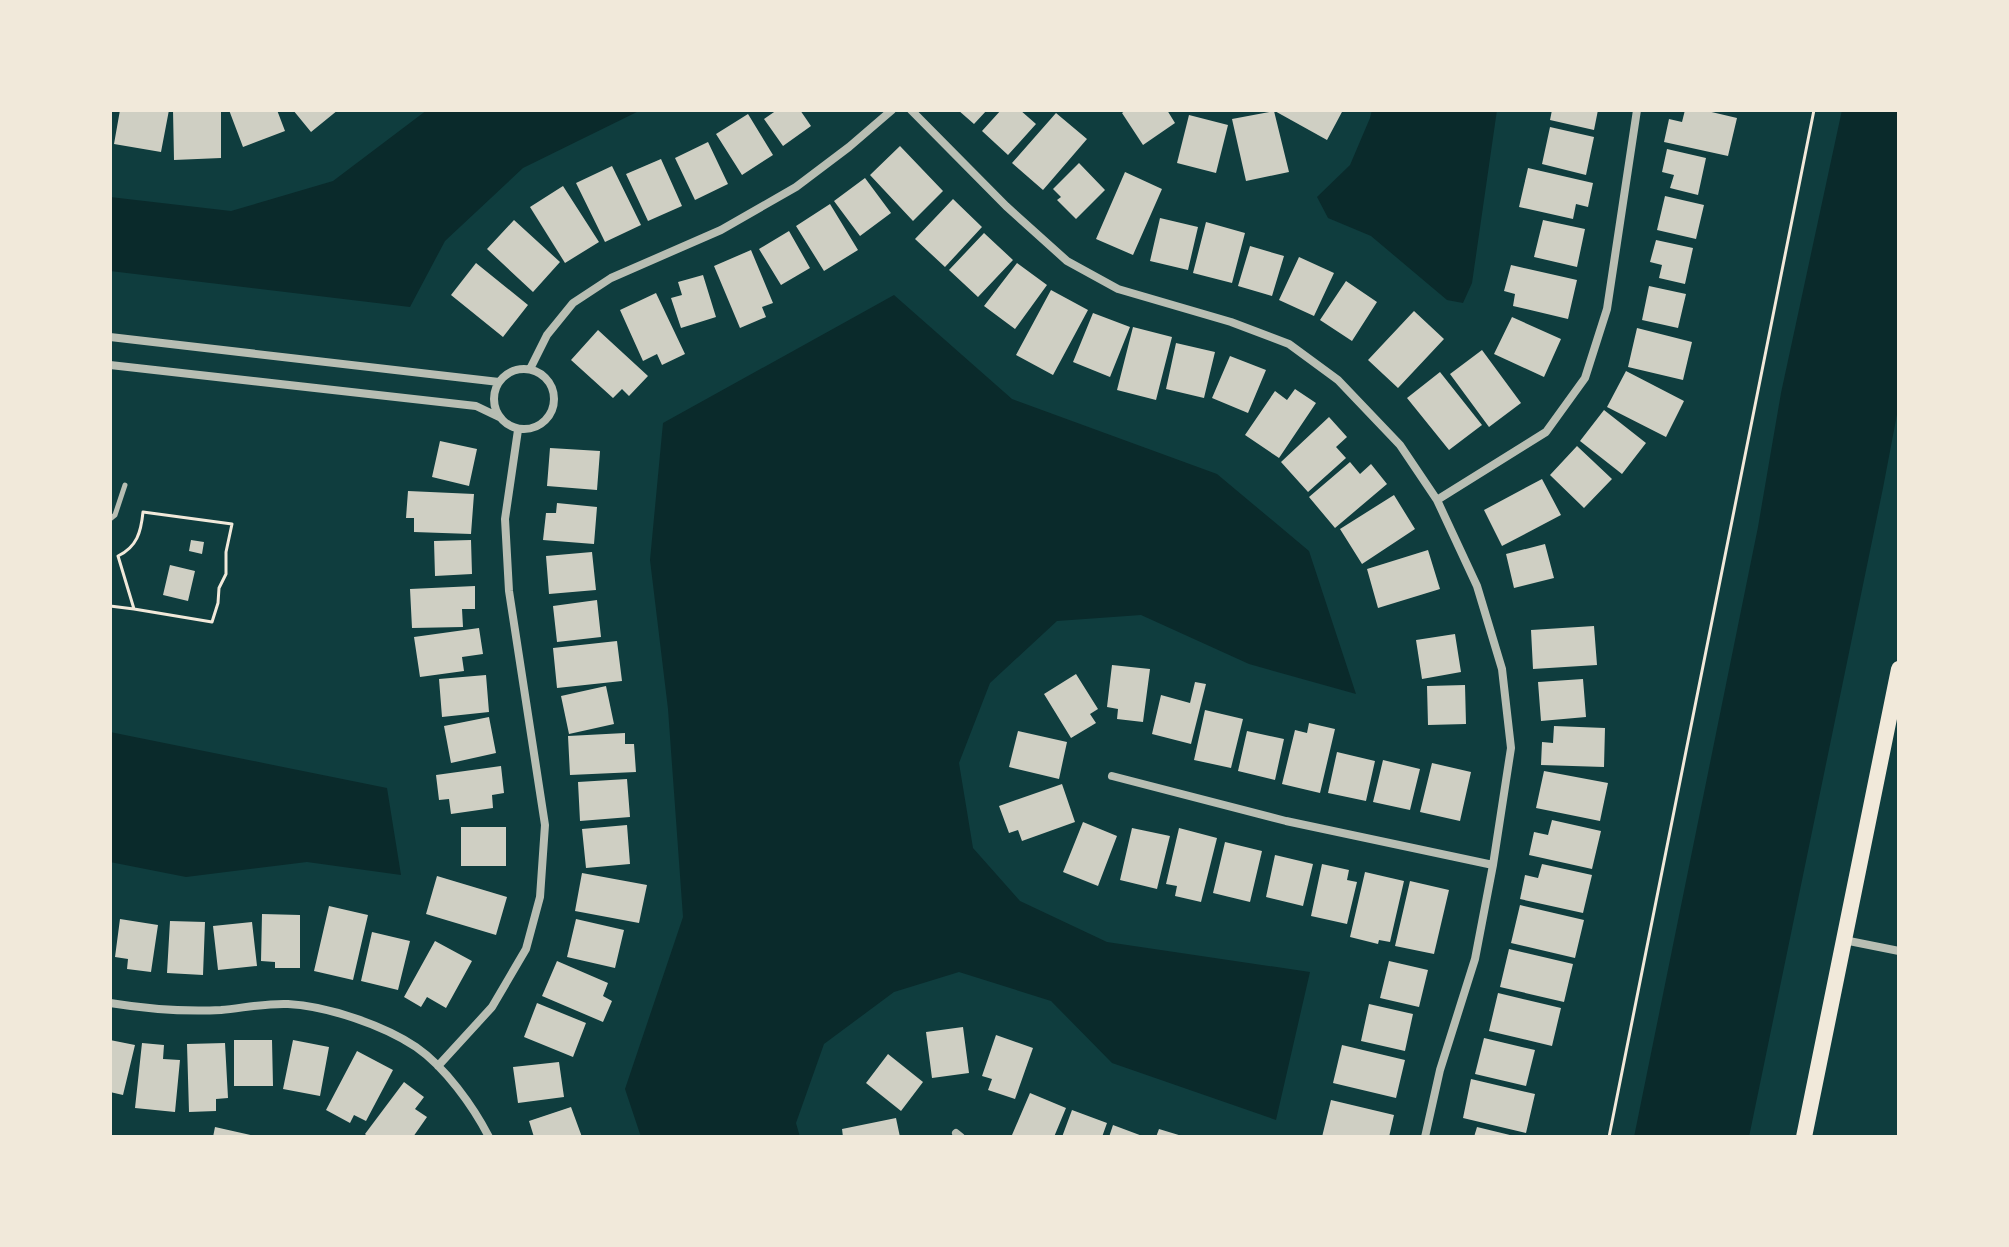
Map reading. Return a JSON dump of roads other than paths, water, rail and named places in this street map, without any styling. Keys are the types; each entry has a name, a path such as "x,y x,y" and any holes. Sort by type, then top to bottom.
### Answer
{"main road":[{"path":"1804,1137 1899,669"}],"street":[{"path":"530,369 547,335 573,303 611,278 721,230 796,187 892,110"},
{"path":"911,110 1006,206 1067,261 1118,289 1231,322 1289,344 1338,380 1400,445 1437,500 1477,586 1502,669 1511,748 1475,959 1440,1070 1425,1137"},
{"path":"1437,500 1546,432 1585,378 1607,309 1637,110"},
{"path":"110,337 499,382"},
{"path":"110,365 476,406 518,430 530,430 550,416 554,393 549,382 530,369 518,369 507,374 494,393 494,406 499,417"},
{"path":"438,1066 492,1007 526,949 540,897 545,825 509,591 505,519 518,430"},
{"path":"1112,776 1286,821 1493,865"},
{"path":"1843,939 1899,951"},
{"path":"110,1003 152,1010 217,1010 287,1004 328,1010 374,1025 415,1046 438,1066 477,1113 489,1137"}],"lane":[{"path":"110,519 115,515 125,485"}],"water":[{"path":"427,110 641,110 523,168 445,241 410,307 110,271 110,197 231,211 333,181"},
{"path":"1372,110 1497,110 1472,283 1463,303 1447,300 1371,236 1328,218 1317,197 1350,165"},
{"path":"1842,110 1899,110 1899,404 1883,488 1749,1137 1634,1137 1758,527 1781,393"},
{"path":"894,295 1012,399 1217,474 1309,551 1356,694 1249,664 1141,615 1057,621 990,683 959,763 973,848 1020,901 1107,942 1310,972 1276,1120 1112,1063 1051,1001 959,972 894,992 824,1044 796,1123 800,1137 641,1137 625,1089 683,917 668,709 650,560 663,423"},
{"path":"110,732 387,788 401,875 307,862 186,877 110,862"}]}
